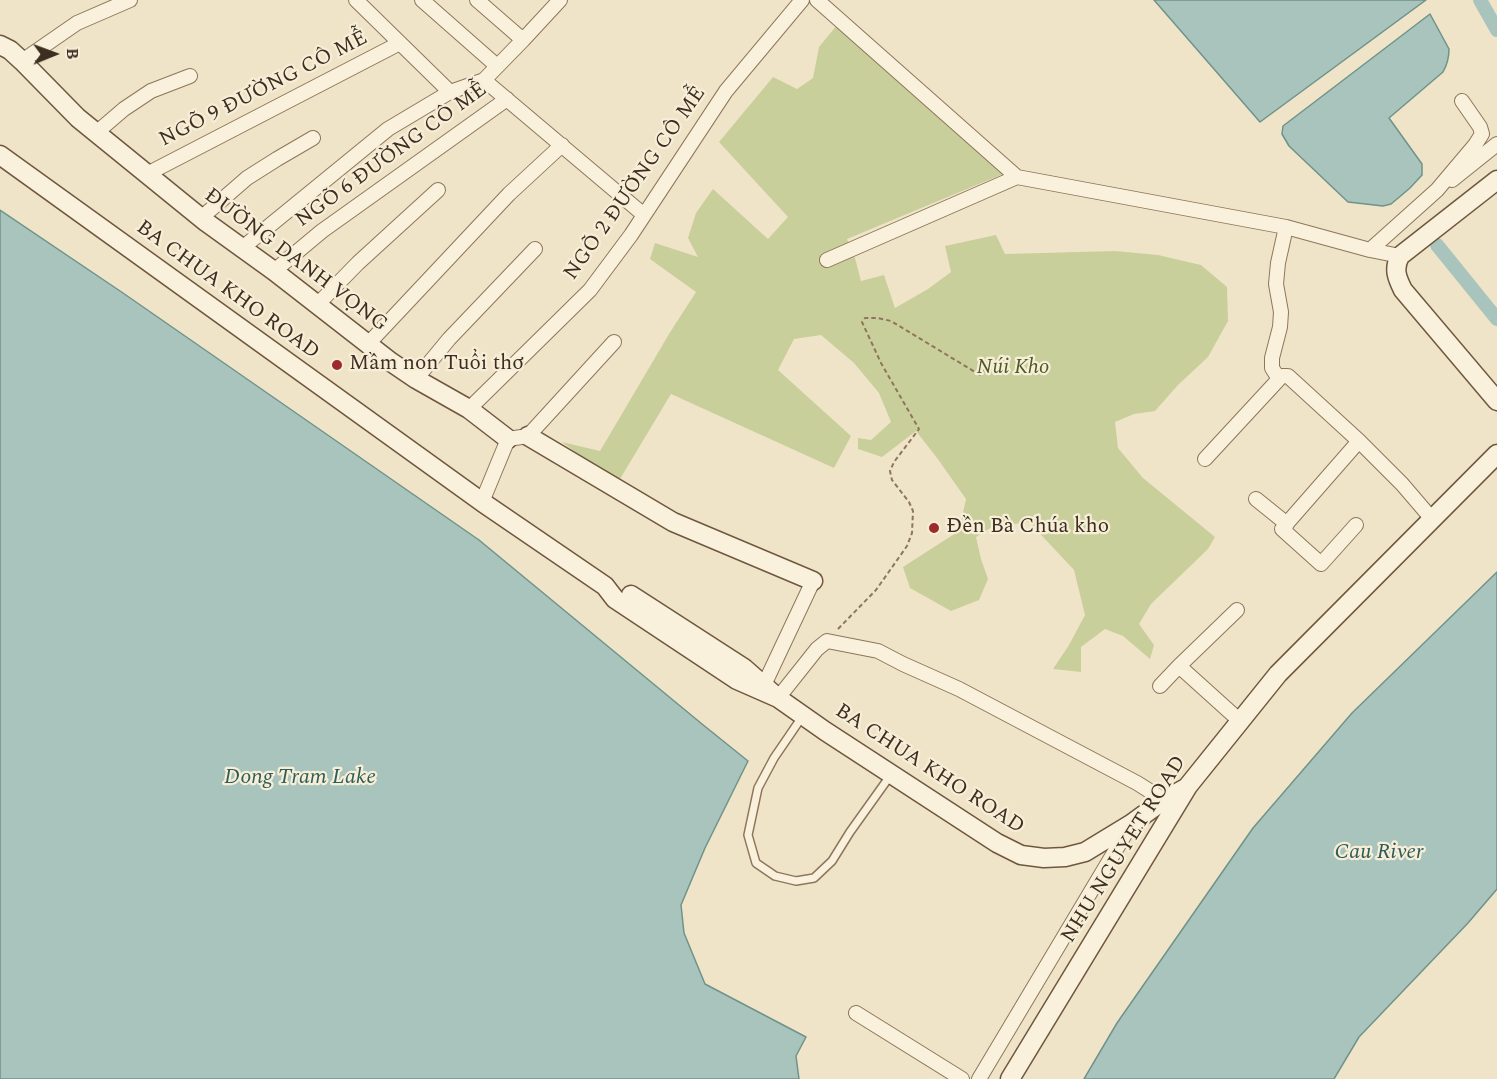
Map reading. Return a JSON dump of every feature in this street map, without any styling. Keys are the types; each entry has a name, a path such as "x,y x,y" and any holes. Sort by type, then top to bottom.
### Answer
{"street":[{"path":"22,61 77,23 130,0"},
{"path":"356,0 450,92"},
{"path":"422,0 497,66"},
{"path":"477,0 523,40"},
{"path":"241,249 388,129 450,92 484,80 560,0"},
{"name":"NGÕ 2 ĐƯỜNG CÔ MỄ","path":"469,409 590,290 644,215 726,91 802,0"},
{"path":"818,0 1017,177 1286,227 1400,256"},
{"name":"NGÕ 9 ĐƯỜNG CÔ MỄ","path":"147,174 400,43"},
{"name":"ĐƯỜNG DANH VỌNG","path":"0,45 10,50 22,61 78,118 201,218 318,304 391,362 469,409 508,439"},
{"path":"96,133 124,109 151,91 190,76"},
{"path":"484,80 644,215"},
{"name":"NGÕ 6 ĐƯỜNG CÔ MỄ","path":"274,271 322,231 507,99"},
{"path":"1437,190 1482,134 1480,127 1462,101"},
{"path":"201,218 247,178 313,138"},
{"path":"1370,250 1437,190 1497,144"},
{"path":"368,344 508,194 562,145"},
{"name":"BA CHUA KHO ROAD","path":"0,155 482,502 605,586 615,599 737,680 778,698"},
{"path":"827,260 1017,177"},
{"path":"1497,180 1400,256 1396,264 1398,280 1403,290 1497,401"},
{"path":"318,304 358,263 438,190"},
{"path":"1279,379 1272,368 1272,358 1280,327 1281,312 1276,284 1286,227"},
{"path":"416,379 449,339 535,249"},
{"path":"482,502 508,439 528,436 614,342"},
{"path":"1205,459 1279,379 1282,376 1288,376 1359,441 1402,484 1432,519"},
{"path":"528,436 673,522 813,581 764,685"},
{"path":"1356,525 1321,564 1282,529 1359,441"},
{"name":"NHU NGUYET ROAD","path":"1010,1079 1188,786 1278,674 1497,454"},
{"path":"1256,499 1287,524"},
{"name":"BA CHUA KHO ROAD","path":"605,586 619,587 744,668 778,698 803,716 997,843 1021,855 1044,858 1065,857 1085,852 1188,786"},
{"path":"1160,686 1237,610"},
{"path":"778,698 817,649 827,641 878,651 959,689 1137,783 1164,800"},
{"path":"1179,666 1240,722"},
{"name":"NHU NGUYET ROAD","path":"980,1079 1131,824"},
{"path":"856,1013 962,1079"}],"lane":[{"path":"803,716 774,758 758,788 748,835 756,863 775,876 796,881 814,878 832,861 892,774"}],"path":[{"path":"836,631 876,590 907,546 914,524 913,511 909,502 892,480 890,471 894,462 919,429 881,363 863,320 878,318 891,321 980,375 992,363"}],"green space":[{"name":"Núi Kho","path":"842,19 1003,174 847,239 861,281 884,275 895,308 928,289 951,272 945,246 996,235 1005,254 1115,251 1158,255 1201,265 1227,287 1228,321 1208,357 1155,411 1134,414 1115,422 1118,448 1143,478 1215,537 1208,549 1151,604 1139,624 1154,645 1150,659 1123,636 1105,629 1081,647 1081,672 1053,669 1085,615 1074,570 1029,522 992,527 976,537 988,579 979,600 951,611 910,588 903,567 959,531 966,499 916,431 882,457 858,449 858,438 871,440 891,422 879,393 854,363 821,335 794,339 778,370 851,436 834,468 671,394 617,484 562,442 600,451 696,292 650,259 655,243 698,257 688,238 696,213 713,189 768,239 788,217 719,142 773,77 797,89 813,78 819,47"}],"water":[{"path":"1154,0 1426,0 1260,122"},
{"path":"1430,14 1449,49 1446,67 1389,118 1422,164 1422,175 1391,204 1383,206 1348,202 1289,146 1282,134 1283,126"},
{"name":"Dong Tram Lake","path":"0,210 479,540 748,761 705,848 681,905 684,933 705,984 806,1037 796,1056 799,1079 0,1079"},
{"name":"Cau River","path":"1497,572 1497,889 1468,923 1359,1037 1334,1079 1084,1079 1117,1023 1253,828 1352,713"}],"waterway":[{"path":"1480,0 1497,30"},
{"path":"1437,245 1497,319"}],"place":[{"name":"Mầm non Tuổi thơ","path":"337,365"},
{"name":"Đền Bà Chúa kho","path":"934,528"}]}
